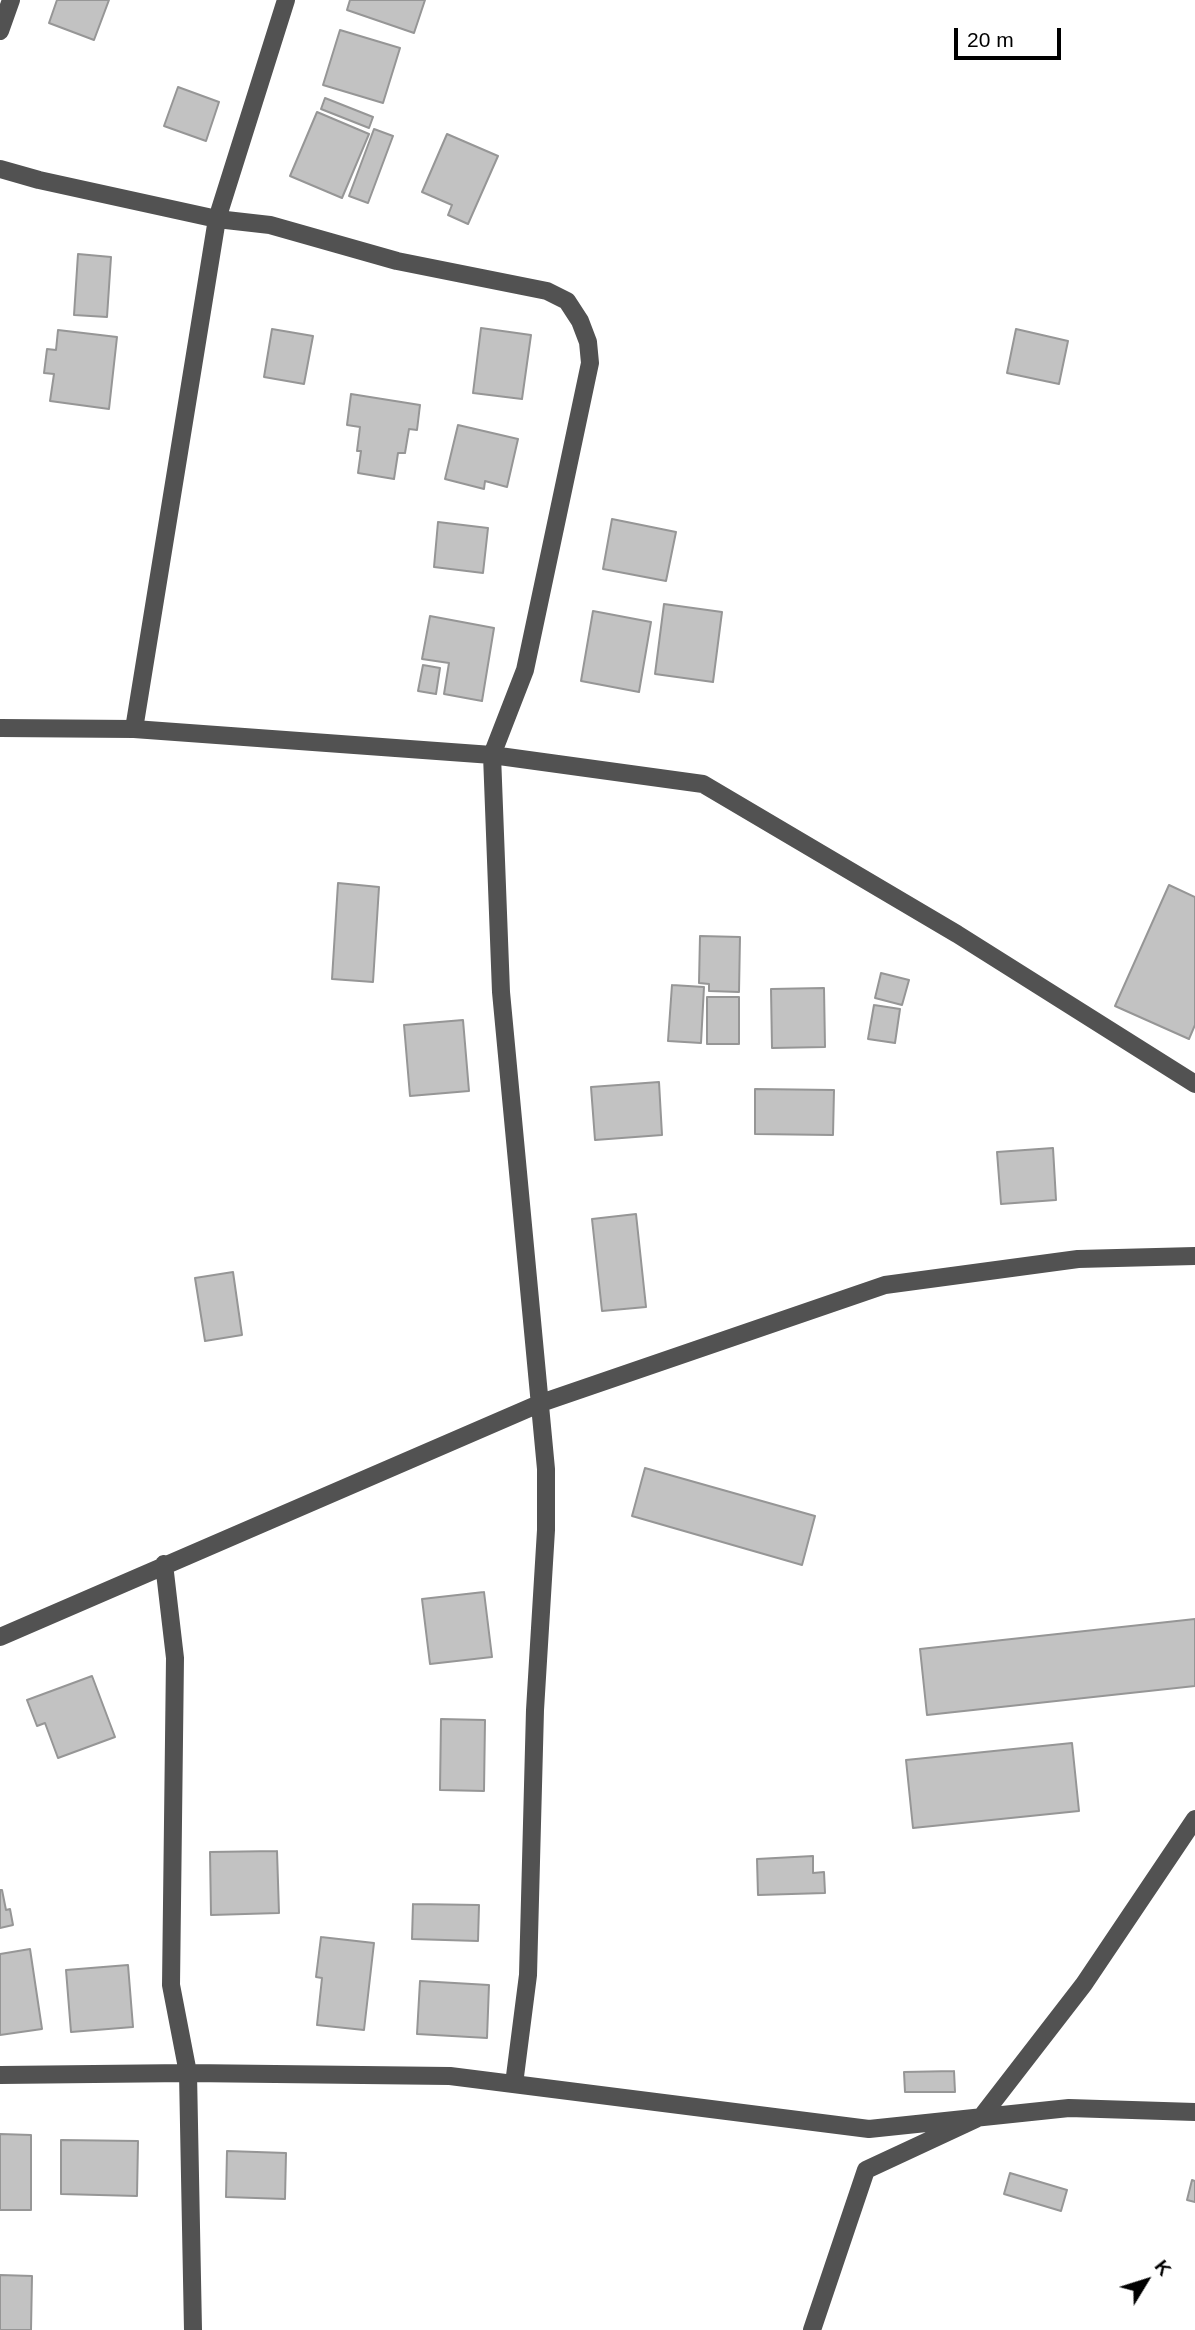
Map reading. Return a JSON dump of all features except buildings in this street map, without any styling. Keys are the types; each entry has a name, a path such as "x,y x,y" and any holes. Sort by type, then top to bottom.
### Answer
{"street":[{"path":"0,31 12,0"},
{"path":"134,729 217,219 286,0"},
{"path":"0,169 217,219 270,225 397,261 547,291 567,301 580,321 588,342 590,363 525,670 492,755 501,992 546,1469 546,1530 535,1710 528,1975 514,2084"},
{"path":"0,728 134,729 492,755 703,785 957,934 1195,1084"},
{"path":"0,1636 541,1403 885,1285 1077,1259 1195,1256"},
{"path":"164,1564 175,1658 171,1985 188,2073 193,2330"},
{"path":"812,2330 866,2170 982,2116 1084,1984 1195,1819"},
{"path":"0,2075 188,2073 450,2076 869,2129 1069,2108 1195,2112"}]}
